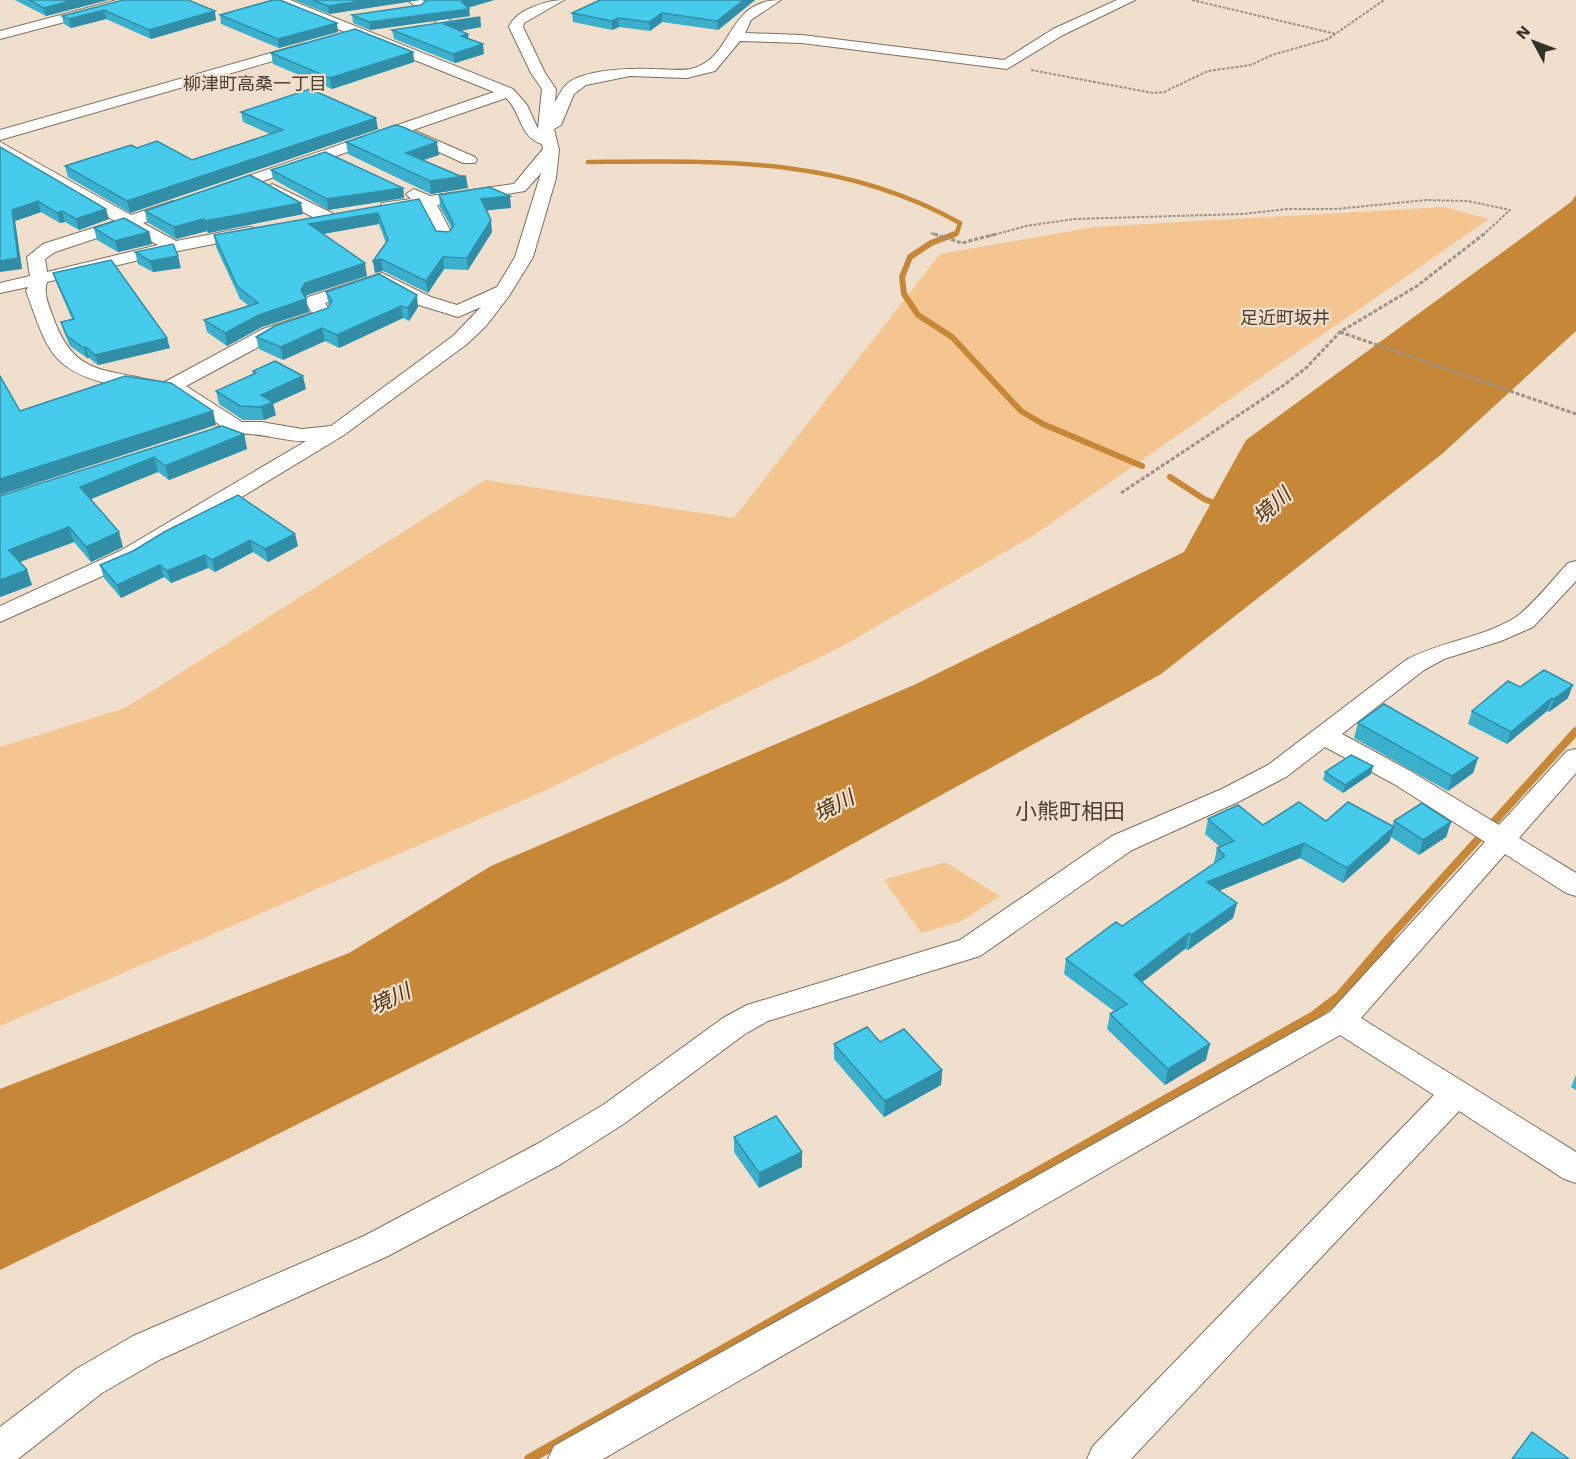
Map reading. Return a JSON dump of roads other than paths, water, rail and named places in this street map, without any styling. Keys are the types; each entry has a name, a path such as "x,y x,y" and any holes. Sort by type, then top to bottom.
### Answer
{"street":[{"path":"0,35 132,0"},
{"path":"278,0 508,92 517,98 531,132 538,139 549,140"},
{"path":"0,615 128,556 337,431 464,336 503,291 524,257 532,236 548,178 549,89 538,73 516,27 518,21 557,0"},
{"path":"370,210 519,188 526,182 542,158 567,93 582,81 630,72 700,72 710,68 736,37 745,18 774,0"},
{"path":"736,37 802,39 1007,65 1022,53 1058,32 1128,0"},
{"path":"399,9 418,3 454,24 426,28"},
{"path":"328,20 357,15"},
{"path":"0,135 330,40 363,34 391,33"},
{"path":"237,428 181,390 104,378 72,363 59,350 35,291 39,280 36,256 41,251 508,92"},
{"path":"400,129 469,159"},
{"path":"0,147 173,247"},
{"path":"330,154 350,163"},
{"path":"254,179 326,217"},
{"path":"400,187 427,201 445,238"},
{"path":"302,222 348,213"},
{"path":"0,288 173,247 267,229"},
{"path":"168,388 270,333 323,315 314,301 382,278 425,301 458,311 503,291"},
{"path":"458,311 458,327 464,336"},
{"path":"199,440 237,428 261,428 302,435 337,431"},
{"path":"0,1450 89,1381 146,1348 375,1246 549,1154 614,1114 734,1026 758,1013 970,948 1122,843 1161,824 1232,795 1268,776 1415,665 1435,654 1493,636 1525,622 1571,579"},
{"path":"1324,735 1403,778 1576,886"},
{"path":"567,1459 1341,1020 1492,833 1576,758"},
{"path":"1341,1020 1576,1169"},
{"path":"1106,1459 1455,1094"}],"water":[{"name":"境川","path":"1576,195 1576,331 1442,454 1161,674 787,880 0,1270 0,1089 349,953 491,866 914,685 1184,552 1246,440 1571,202"}],"waterway":[{"path":"588,162 732,163 825,174 870,185 915,201 960,223 957,233 952,236"},
{"path":"955,234 931,243 910,257 902,277 904,294 918,315 952,337 1021,411 1043,424 1142,466"},
{"path":"1170,477 1204,499 1221,506"},
{"path":"1387,940 1576,731"},
{"path":"529,1459 1314,1016 1340,996 1389,939"}],"district":[{"name":"柳津町高桑一丁目","path":"255,84"},
{"name":"足近町坂井","path":"1285,318"},
{"name":"小熊町相田","path":"1070,811"}]}
